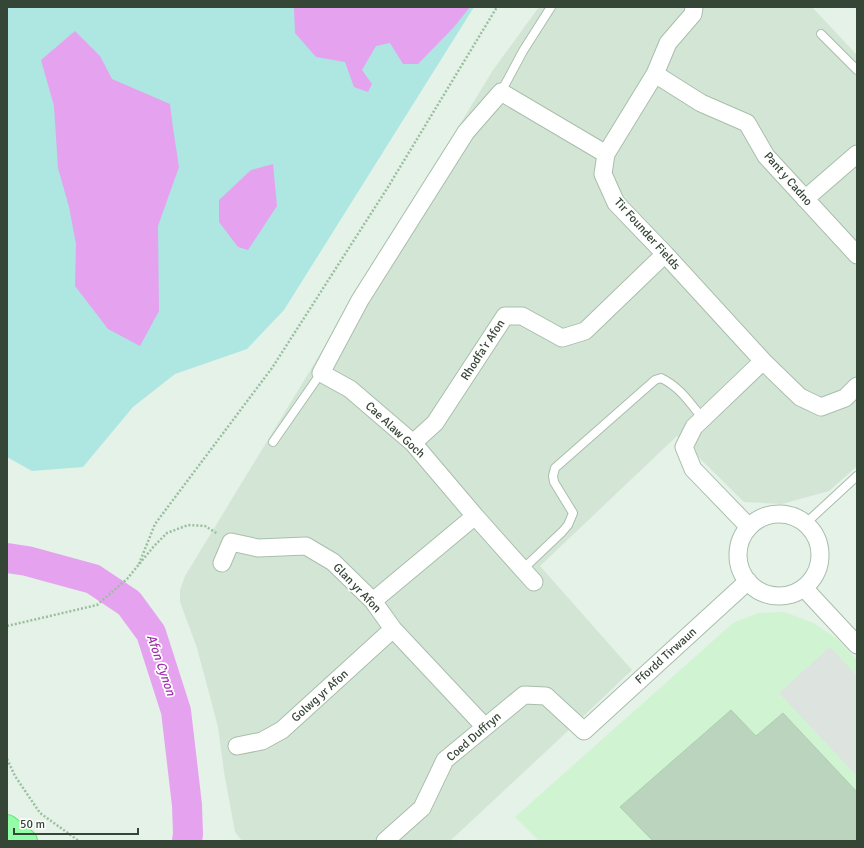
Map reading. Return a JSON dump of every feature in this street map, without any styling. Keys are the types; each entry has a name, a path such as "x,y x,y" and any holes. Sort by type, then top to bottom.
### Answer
{"main road":[{"path":"7,826 26,841"}],"street":[{"name":"Tir Founder Fields","path":"694,7 692,14 668,43 655,74 606,154 603,174 616,203 763,361 800,397 821,407 845,398 857,386"},
{"name":"Pant y Cadno","path":"655,74 701,103 747,123 766,156 857,256"},
{"path":"321,373 360,300 466,132 501,92 606,154"},
{"path":"805,199 857,154"},
{"name":"Rhodfa'r Afon","path":"413,443 435,423 505,316 522,316 562,338 585,331 665,254"},
{"path":"749,527 693,469 684,447 694,427 763,361"},
{"name":"Cae Alaw Goch","path":"321,373 350,389 413,443 534,582"},
{"path":"783,514 795,517 806,523 817,538 821,556 819,568 813,579 804,588 793,594 781,596 757,590 748,581 738,560 742,536 749,527 759,519 771,515 783,514"},
{"path":"373,601 475,516"},
{"path":"222,563 231,542"},
{"name":"Glan yr Afon","path":"231,542 258,548 306,546 333,562 373,601 393,628 485,727"},
{"name":"Ffordd Tirwaun","path":"584,731 748,581"},
{"path":"804,588 857,644"},
{"name":"Golwg yr Afon","path":"237,746 262,741 282,730 393,628"},
{"name":"Coed Duffryn","path":"385,841 422,808 445,760 524,695 546,696 584,731"}],"lane":[{"path":"501,92 523,51 551,7"},
{"path":"821,34 857,70"},
{"path":"273,442 321,373"},
{"path":"523,569 562,532 568,525 573,513 554,482 553,476 556,468 655,380 661,378 669,382 681,392 703,419"},
{"path":"806,523 857,476"}],"path":[{"path":"139,564 155,524 272,368 388,187 497,7"},
{"path":"7,626 97,605 127,578 167,533 188,525 205,526 231,542"},
{"path":"7,759 15,776 40,813 79,841"}],"shaded area":[{"path":"7,7 474,7 284,310 247,349 175,374 133,407 83,467 32,471 7,457"},
{"path":"294,7 470,7 454,27 418,64 403,64 390,43 376,46 362,70 372,84 368,92 354,87 345,62 316,57 295,33"},
{"path":"539,7 812,7 857,55 857,466 829,491 782,504 744,502 677,436 540,566 632,670 450,841 242,841 235,832 224,772 218,727 197,648 180,602 180,590 185,576 493,70"},
{"path":"75,31 100,56 112,79 170,104 179,167 158,226 159,311 140,346 108,329 75,286 76,244 69,207 58,168 54,106 41,60"},
{"path":"273,164 277,206 248,250 238,247 219,222 219,200 251,170"},
{"path":"784,612 814,623 837,639 857,660 857,841 539,841 515,817 733,623 758,613"},
{"path":"830,647 857,676 857,776 779,693"}],"building":[{"path":"731,710 756,736 783,713 857,792 857,841 653,841 620,807"}],"waterway":[{"name":"Afon Cynon","path":"7,558 27,561 93,579 129,603 151,633 176,711 187,805 187,841"}]}
